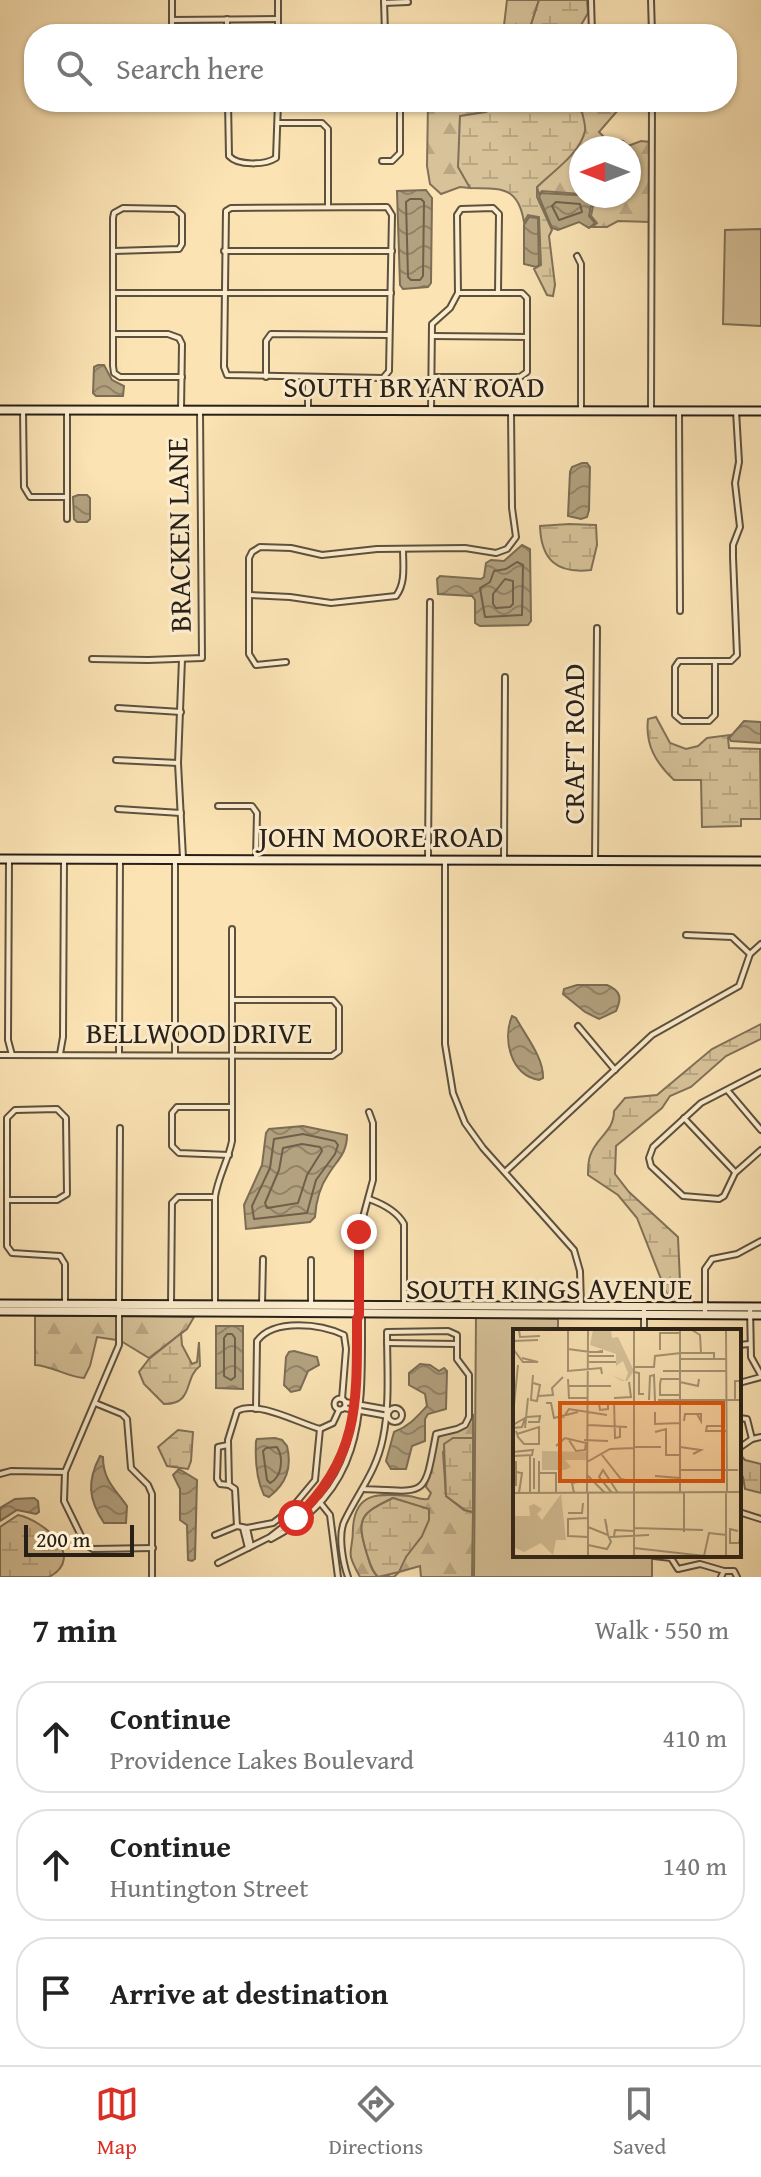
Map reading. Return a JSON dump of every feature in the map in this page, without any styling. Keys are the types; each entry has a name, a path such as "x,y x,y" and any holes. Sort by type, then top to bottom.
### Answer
{"street":[{"path":"172,0 173,24"},
{"path":"278,0 278,24"},
{"path":"591,0 592,24"},
{"path":"651,0 652,24"},
{"path":"385,24 384,1 408,2"},
{"path":"227,19 227,24"},
{"path":"173,20 278,19"},
{"path":"228,112 228,154 232,161 269,162 275,160 278,154 278,112"},
{"path":"382,161 392,161 400,153 400,112"},
{"path":"651,411 652,112"},
{"path":"278,123 322,123 328,129 328,207"},
{"path":"328,207 387,207 392,215 389,371 383,378 233,377 225,373 226,211 231,208 328,207"},
{"path":"431,411 432,324 450,308 458,293 457,215 461,209 493,208 499,214 498,292"},
{"path":"114,251 179,249 182,244 182,215 175,209 118,209 113,218 113,366 117,376 182,377"},
{"path":"224,251 392,251"},
{"path":"577,256 581,264 581,411"},
{"path":"114,293 391,293"},
{"path":"431,377 520,377 527,372 527,298 522,293 458,293"},
{"path":"114,334 177,336 182,342 181,410"},
{"path":"266,377 266,341 271,334 389,335"},
{"path":"432,336 527,337"},
{"path":"308,377 308,411"},
{"path":"67,409 67,519"},
{"name":"SOUTH BRYAN ROAD","path":"0,410 761,411"},
{"path":"23,410 24,487 30,497 67,497"},
{"path":"286,662 256,665 249,654 249,558 252,552 260,547 291,548 322,555 465,548 496,553 507,549 516,537 512,508 511,410"},
{"name":"BRACKEN LANE","path":"175,1055 182,659 202,658 200,411"},
{"path":"679,411 680,611"},
{"path":"715,661 715,715 709,721 682,721 675,715 675,667 679,661 715,661 731,661 737,655 733,557 733,545 740,527 735,483 739,462 736,411"},
{"path":"248,595 331,603 396,596 402,589 403,549"},
{"path":"428,861 430,602"},
{"name":"CRAFT ROAD","path":"595,861 597,628"},
{"path":"92,659 182,659"},
{"path":"504,861 505,677"},
{"path":"118,708 181,712"},
{"path":"116,760 178,763"},
{"path":"218,806 252,806 257,813 256,861"},
{"path":"118,809 181,813"},
{"path":"4,859 8,1040 12,1055"},
{"name":"JOHN MOORE ROAD","path":"4,859 761,861"},
{"path":"60,1054 63,1037 64,860"},
{"path":"119,1055 120,860"},
{"path":"445,861 447,1068 453,1093 465,1123 574,1250 580,1271 581,1310"},
{"path":"215,1308 215,1197 217,1181 229,1155 232,1107 232,929"},
{"path":"686,935 732,937 750,954"},
{"path":"505,1172 652,1035 739,986 750,954 761,944"},
{"name":"BELLWOOD DRIVE","path":"0,1055 332,1056 339,1051 339,1007 333,1000 232,1000"},
{"path":"578,1026 615,1070"},
{"path":"761,1072 701,1103 653,1147 649,1158 651,1166 683,1196 719,1199 724,1196 735,1173 761,1150"},
{"path":"728,1091 761,1130"},
{"path":"229,1155 217,1152 179,1153 172,1146 172,1113 177,1107 232,1107"},
{"path":"7,1200 57,1200 67,1194 66,1118 57,1109 15,1110 7,1118 7,1200 7,1246 12,1253 60,1256 65,1264 65,1308"},
{"path":"318,1500 287,1525 218,1563 280,1534 303,1518 318,1500 331,1480 358,1410 362,1319 359,1311 359,1232 369,1199 373,1166 373,1123 369,1112"},
{"path":"684,1118 735,1173"},
{"path":"120,1128 119,1345 65,1472 63,1494 66,1508 85,1544 97,1550 153,1548"},
{"path":"171,1304 172,1203 178,1197 215,1197"},
{"path":"369,1199 398,1215 404,1224 404,1305"},
{"path":"705,1311 705,1269 708,1262 740,1253 761,1241"},
{"path":"262,1308 263,1259"},
{"path":"311,1260 311,1308"},
{"name":"SOUTH KINGS AVENUE","path":"119,1308 171,1304 215,1308"},
{"name":"SOUTH KINGS AVENUE","path":"359,1311 404,1305 581,1310"},
{"name":"SOUTH KINGS AVENUE","path":"4,1308 750,1311 761,1307"},
{"path":"644,1310 644,1329"},
{"path":"741,1382 761,1376 751,1357 750,1311"},
{"name":"SOUTH KINGS AVENUE","path":"750,1311 761,1315"},
{"path":"229,1485 229,1445 237,1411 242,1408 281,1414 320,1429 333,1423 342,1409 344,1335 306,1326 285,1326 261,1336 257,1341 256,1409"},
{"path":"348,1577 341,1534 378,1457 388,1409 387,1332 448,1331 457,1335 457,1359 469,1375 469,1417 465,1425 436,1434 424,1485 412,1491 364,1489"},
{"path":"387,1343 457,1344"},
{"path":"741,1345 749,1344"},
{"path":"343,1400 359,1403 398,1408 402,1415 394,1422 387,1416 342,1409 335,1403 343,1400"},
{"path":"95,1403 122,1414 129,1423 131,1468 148,1485 154,1498 152,1577"},
{"path":"741,1418 747,1419 752,1439"},
{"path":"215,1535 237,1526 245,1528 273,1523 311,1488 320,1429"},
{"path":"741,1447 761,1437"},
{"path":"229,1445 218,1447 217,1479 220,1484 235,1489 237,1526"},
{"path":"0,1474 11,1471 65,1472"},
{"path":"318,1500 328,1511 332,1522 338,1577"},
{"path":"741,1513 761,1519"},
{"path":"245,1528 249,1547"},
{"path":"662,1557 671,1558 678,1569 700,1564 724,1571 732,1570 737,1577"},
{"path":"700,1564 701,1557"},
{"path":"721,1577 724,1571"}],"green space":[{"path":"507,0 539,0 531,24 504,24"},
{"path":"539,0 587,0 588,13 582,24 531,24"},
{"path":"428,112 486,112 460,116 461,152 470,188 460,187 441,194 430,184 427,166"},
{"path":"486,112 582,112 585,124 583,136 569,136 569,157 537,187 537,197 552,230 549,236 555,285 553,296 547,295 534,269 541,265 539,217 528,215 524,222 512,195 499,189 470,188 458,167 460,116"},
{"path":"581,112 616,112 599,132 603,136 575,136"},
{"path":"641,141 650,142 650,222 618,221 607,227 592,227 597,223 591,216 593,208 641,208"},
{"path":"569,156 569,193 542,191 539,194 537,187"},
{"path":"761,229 761,326 723,324 725,230"},
{"path":"596,525 597,545 591,570 560,567 544,548 540,526"},
{"path":"656,717 670,743 686,749 698,746 707,738 730,735 729,748 760,749 761,819 741,819 741,826 702,827 701,780 674,780 662,767 648,737 648,719"},
{"path":"761,1024 761,1039 726,1056 691,1087 670,1096 662,1108 616,1146 615,1174 629,1192 678,1237 681,1303 670,1302 637,1218 618,1195 588,1175 590,1156 611,1124 614,1111 625,1098 657,1095 712,1049"},
{"path":"35,1316 117,1316 117,1340 97,1337 84,1378 72,1376 35,1365"},
{"path":"121,1316 194,1317 187,1329 149,1358 121,1341"},
{"path":"476,1317 558,1319 558,1329 513,1329 513,1557 652,1557 652,1577 474,1577"},
{"path":"181,1333 182,1345 192,1364 197,1362 199,1342 200,1366 185,1395 174,1403 164,1404 144,1384 139,1372 149,1359"},
{"path":"473,1414 473,1438 453,1438 443,1452 446,1496 464,1510 473,1512 472,1577 421,1577 420,1566 399,1572 394,1577 381,1577 388,1576 422,1536 415,1505 393,1498 373,1508 364,1518 364,1542 371,1566 378,1577 360,1577 350,1552 358,1507 370,1497 379,1495 428,1499 431,1493 426,1487 437,1438 461,1428"},
{"path":"178,1430 193,1432 188,1469 167,1466 158,1447"},
{"path":"453,1438 473,1438 473,1512 446,1496 444,1444"},
{"path":"741,1455 745,1460 761,1464 761,1493 745,1489"},
{"path":"393,1498 429,1509 429,1520 399,1572 378,1577 367,1554 362,1525 367,1513"},
{"path":"18,1515 39,1524 57,1540 62,1550 64,1560 60,1569 49,1577 0,1577 0,1527"}],"water":[{"path":"426,190 432,198 431,283 428,287 403,289 400,285 397,191"},
{"path":"541,193 569,195 569,208 591,208 589,216 595,223 589,228 579,222 558,230 552,228 539,197"},
{"path":"529,217 538,218 539,265 536,267 524,264 524,225"},
{"path":"104,365 112,380 124,386 123,396 96,396 93,393 94,367"},
{"path":"582,463 590,467 589,510 587,517 581,519 568,516 570,472 572,467"},
{"path":"73,497 90,498 90,519 87,522 74,519"},
{"path":"522,545 530,549 531,621 528,625 480,626 475,623 475,600 472,596 438,594 437,579 440,576 481,579 486,563 491,560 504,561"},
{"path":"744,721 761,722 761,743 731,741 729,738"},
{"path":"577,985 607,985 618,992 619,1002 616,1011 599,1019 563,994 564,989"},
{"path":"512,1016 537,1055 543,1078 539,1080 522,1071 511,1055 508,1035"},
{"path":"303,1126 347,1135 343,1152 320,1190 315,1217 310,1222 246,1229 244,1205 262,1165 266,1133 269,1129"},
{"path":"216,1326 243,1326 243,1389 216,1388"},
{"path":"294,1351 317,1357 319,1365 308,1371 300,1390 291,1392 284,1385 286,1357"},
{"path":"420,1364 447,1371 446,1409 428,1414 425,1419 425,1441 412,1446 406,1469 391,1469 386,1461 394,1432 416,1418 427,1406 425,1394 409,1385 409,1373"},
{"path":"275,1438 287,1446 289,1461 284,1480 269,1497 261,1489 256,1441"},
{"path":"100,1456 103,1457 107,1478 127,1506 126,1523 104,1523 95,1506 91,1482"},
{"path":"179,1469 197,1480 195,1559 192,1561 188,1560 187,1525 180,1520 180,1489 173,1475"},
{"path":"34,1498 38,1501 39,1512 17,1510 0,1521 0,1508 15,1499"}],"route":[{"path":"296,1518 331,1480 353,1422 357,1397 359,1232"}]}
